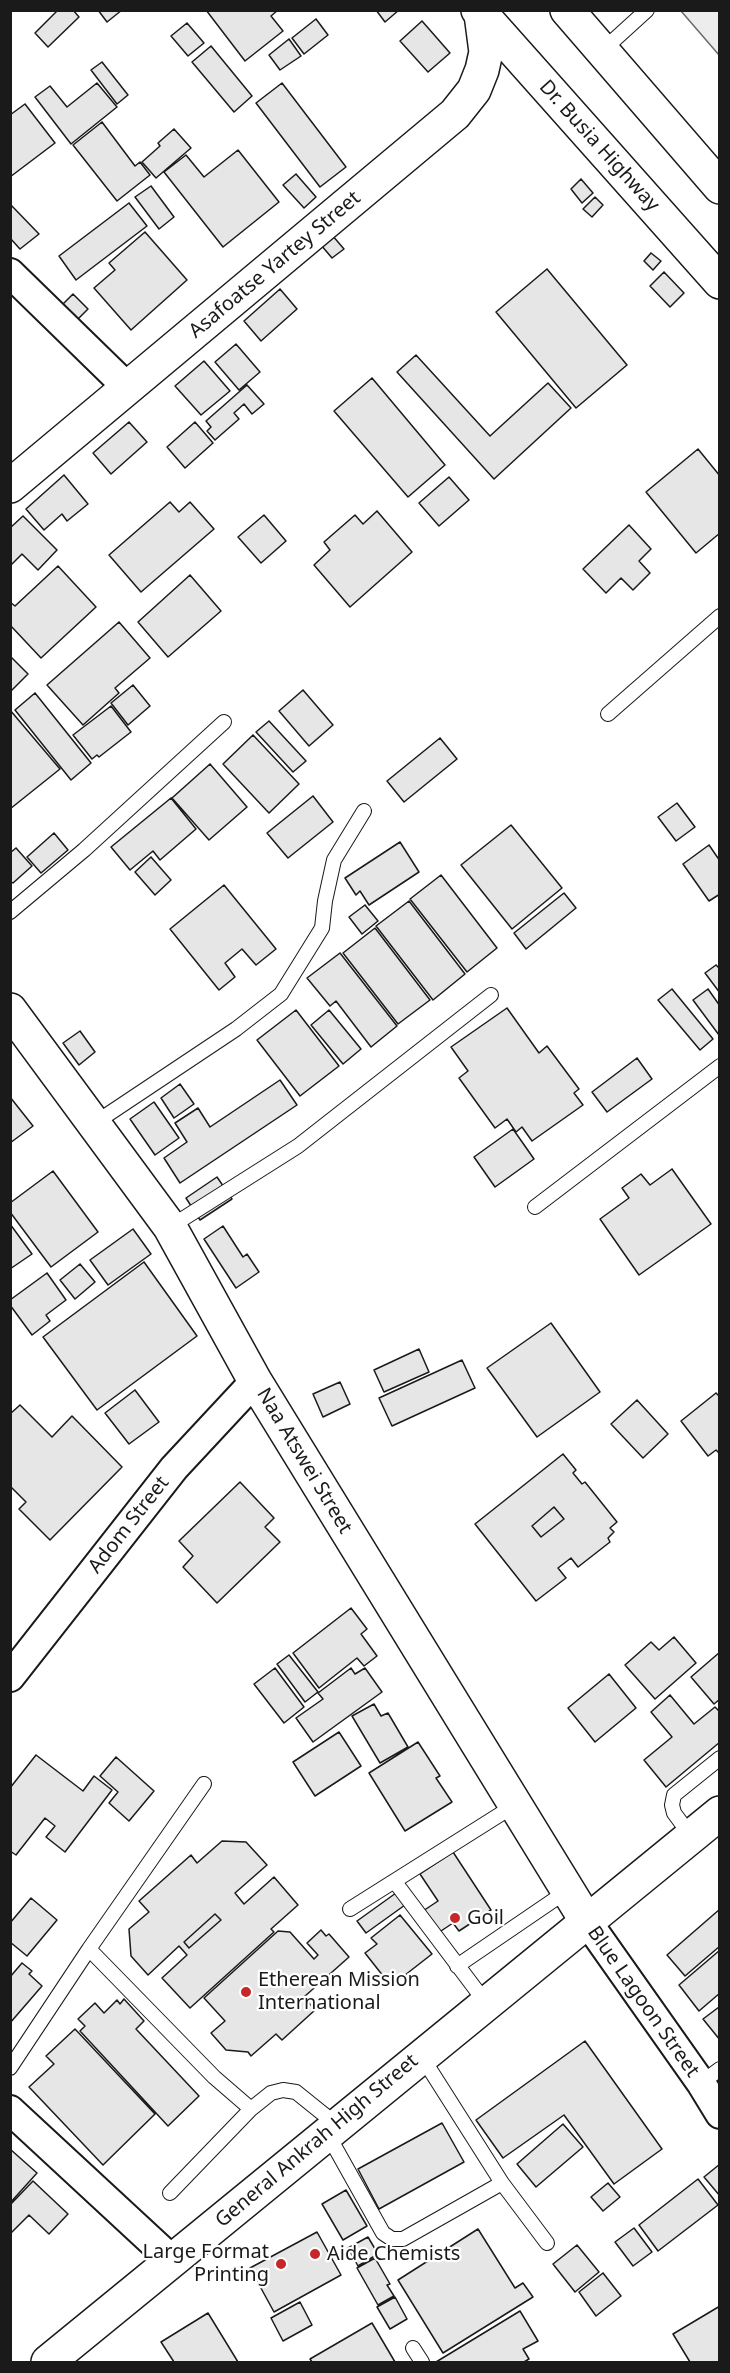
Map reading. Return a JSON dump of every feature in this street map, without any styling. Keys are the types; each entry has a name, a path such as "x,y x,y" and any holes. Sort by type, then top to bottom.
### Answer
{"main road":[{"path":"567,10 720,187"},
{"name":"Dr. Busia Highway","path":"480,12 720,282"},
{"name":"Asafoatse Yartey Street","path":"10,486 455,114 474,90 482,70 486,52 480,12"},
{"name":"Naa Atswei Street","path":"10,1010 170,1227 255,1381 586,1920"},
{"name":"General Ankrah High Street","path":"48,2362 586,1920 720,1813"}],"street":[{"path":"10,273 128,388"},
{"name":"Adom Street","path":"10,1677 174,1468 255,1381"},
{"name":"Blue Lagoon Street","path":"586,1920 710,2076 720,2114"},
{"path":"10,2110 172,2260"}],"lane":[{"path":"602,51 647,10"},
{"path":"608,714 720,616"},
{"path":"10,912 84,850 224,722"},
{"path":"95,1123 236,1029 281,994 322,928 334,860 364,811"},
{"path":"170,1227 298,1146 491,995"},
{"path":"535,1207 720,1066"},
{"path":"691,1836 674,1813 672,1805 674,1795 720,1758"},
{"path":"10,2068 89,1949 204,1784"},
{"path":"350,1909 515,1805"},
{"path":"395,1882 486,2003"},
{"path":"456,1966 567,1891"},
{"path":"89,1949 214,2077 251,2109"},
{"path":"421,2055 502,2183 547,2243"},
{"path":"170,2193 251,2109 271,2093 284,2090 296,2092 332,2129 383,2233 392,2239 403,2239 502,2183"},
{"path":"413,2348 422,2362"}],"shaded area":[{"path":"681,11 719,11 719,55"}],"building":[{"path":"58,10 73,10 79,17 48,47 35,33"},
{"path":"98,10 122,10 107,22"},
{"path":"206,10 278,10 271,16 283,31 245,61"},
{"path":"376,10 399,10 385,22"},
{"path":"316,19 328,35 304,54 292,38"},
{"path":"422,21 450,53 428,72 400,41"},
{"path":"187,23 204,43 188,56 171,36"},
{"path":"289,39 301,56 280,70 269,55"},
{"path":"211,46 252,96 234,112 192,62"},
{"path":"102,62 128,95 117,104 91,70"},
{"path":"97,83 117,107 71,144 35,97 50,86 67,107"},
{"path":"282,83 346,167 320,187 256,103"},
{"path":"25,104 55,143 10,177 10,115"},
{"path":"102,122 135,166 140,162 150,175 117,201 73,145"},
{"path":"174,129 191,148 156,178 142,162"},
{"path":"238,150 279,202 223,247 164,172 186,155 204,177"},
{"path":"296,174 316,197 304,208 283,185"},
{"path":"581,179 593,193 582,203 571,189"},
{"path":"151,186 174,217 159,229 135,197"},
{"path":"595,197 603,205 592,217 583,209"},
{"path":"129,203 147,226 76,280 59,256"},
{"path":"10,204 39,234 20,249 10,238"},
{"path":"145,232 187,280 131,330 94,288 115,270 109,263"},
{"path":"332,235 344,249 332,258 321,245"},
{"path":"651,253 661,261 653,270 644,261"},
{"path":"547,269 627,365 576,408 496,312"},
{"path":"664,272 684,293 670,307 650,286"},
{"path":"280,289 297,309 261,341 244,321"},
{"path":"73,294 88,309 76,321 61,306"},
{"path":"236,344 260,372 239,390 215,362"},
{"path":"416,355 490,436 548,383 571,408 494,479 397,372"},
{"path":"204,361 230,391 201,415 175,386"},
{"path":"372,378 445,465 408,497 334,411"},
{"path":"247,385 264,404 252,414 244,404 234,413 239,419 215,440 207,431 211,427 206,421"},
{"path":"129,422 147,442 111,474 93,453"},
{"path":"195,422 213,443 185,468 167,447"},
{"path":"698,449 720,476 720,533 696,553 646,492"},
{"path":"64,475 88,504 67,521 62,514 44,530 26,509"},
{"path":"449,477 469,500 439,526 419,503"},
{"path":"170,502 179,512 190,502 214,529 141,592 109,555"},
{"path":"377,511 412,552 350,607 314,565 330,550 324,542 355,515 363,524"},
{"path":"264,515 286,541 261,563 238,537"},
{"path":"23,516 57,550 38,570 22,554 10,566 10,528"},
{"path":"629,525 651,549 639,561 650,573 633,590 621,578 606,593 583,569"},
{"path":"58,566 96,607 41,658 10,625 10,602 15,606"},
{"path":"190,575 221,611 168,657 138,622"},
{"path":"119,622 150,658 115,688 119,693 83,725 47,685"},
{"path":"10,656 28,674 10,692"},
{"path":"133,685 150,706 128,725 111,703"},
{"path":"303,690 333,725 309,746 279,711"},
{"path":"35,693 91,763 71,780 15,710"},
{"path":"111,706 131,732 99,757 97,755 92,759 73,735"},
{"path":"10,710 60,769 10,809"},
{"path":"269,721 306,761 293,772 256,732"},
{"path":"253,735 299,784 269,813 223,764"},
{"path":"440,738 457,759 404,802 387,781"},
{"path":"210,764 247,807 209,840 172,798"},
{"path":"313,796 333,822 288,858 267,833"},
{"path":"171,798 196,829 160,860 153,851 130,870 111,847"},
{"path":"677,803 695,827 676,841 658,817"},
{"path":"511,825 562,888 512,929 461,865"},
{"path":"54,833 68,850 41,873 27,857"},
{"path":"400,842 419,872 369,905 360,891 356,895 345,878"},
{"path":"709,845 720,861 720,894 709,901 683,864"},
{"path":"16,848 32,866 13,883 10,881 10,853"},
{"path":"151,857 171,880 155,895 135,872"},
{"path":"441,875 497,948 467,972 410,899"},
{"path":"224,885 276,949 256,965 242,949 225,963 235,977 219,990 170,929"},
{"path":"564,893 576,908 526,949 514,933"},
{"path":"409,901 465,974 433,1000 376,926"},
{"path":"365,905 378,921 362,934 349,917"},
{"path":"375,928 430,1000 398,1024 343,953"},
{"path":"340,953 397,1026 371,1047 336,1001 330,1006 307,978"},
{"path":"716,965 720,969 720,993 705,973"},
{"path":"672,989 713,1039 700,1050 658,1000"},
{"path":"708,989 720,1006 719,1035 693,1000"},
{"path":"507,1008 539,1053 547,1046 579,1089 574,1093 583,1105 532,1141 522,1127 516,1132 507,1119 495,1128 459,1078 468,1071 451,1047"},
{"path":"296,1010 339,1066 300,1096 257,1040"},
{"path":"329,1010 361,1049 343,1064 311,1025"},
{"path":"80,1031 95,1052 79,1065 63,1043"},
{"path":"637,1058 652,1079 607,1112 592,1092"},
{"path":"280,1080 297,1105 180,1183 164,1158 187,1142 175,1123 198,1108 210,1127"},
{"path":"180,1084 194,1104 174,1118 161,1098"},
{"path":"10,1097 33,1126 10,1143"},
{"path":"154,1102 179,1138 155,1155 130,1119"},
{"path":"513,1129 534,1159 495,1187 474,1157"},
{"path":"672,1169 711,1224 639,1275 600,1219 629,1198 622,1188 641,1174 650,1185"},
{"path":"53,1171 98,1232 51,1267 10,1212 10,1203"},
{"path":"217,1177 232,1199 200,1220 186,1198"},
{"path":"10,1224 32,1254 10,1269"},
{"path":"223,1226 243,1257 247,1254 259,1272 236,1288 204,1239"},
{"path":"133,1229 151,1254 108,1285 90,1260"},
{"path":"144,1262 197,1336 97,1410 43,1337"},
{"path":"80,1264 95,1282 75,1299 60,1280"},
{"path":"47,1273 66,1300 46,1315 50,1321 32,1335 10,1305 10,1300"},
{"path":"551,1323 600,1392 537,1437 487,1368"},
{"path":"419,1349 429,1372 384,1392 374,1370"},
{"path":"462,1360 475,1388 392,1426 379,1398"},
{"path":"340,1382 350,1404 323,1417 313,1394"},
{"path":"135,1390 159,1422 129,1444 105,1413"},
{"path":"716,1393 720,1397 720,1454 716,1450 708,1456 681,1421"},
{"path":"637,1400 668,1434 643,1458 611,1424"},
{"path":"20,1405 52,1437 72,1416 122,1467 50,1540 19,1509 26,1502 10,1486 10,1414"},
{"path":"563,1454 576,1470 573,1473 582,1484 585,1482 617,1522 610,1528 614,1532 608,1538 610,1542 578,1567 571,1558 558,1568 566,1578 536,1601 475,1524","holes":["554,1507 564,1519 541,1537 532,1526"]},
{"path":"240,1482 274,1518 265,1527 280,1542 217,1603 183,1567 193,1556 179,1541"},
{"path":"554,1507 564,1519 541,1537 532,1526"},
{"path":"351,1608 367,1629 361,1634 377,1656 364,1666 357,1658 319,1688 293,1653"},
{"path":"674,1637 696,1663 655,1699 625,1665 651,1642 659,1650"},
{"path":"720,1652 720,1699 714,1704 691,1677"},
{"path":"289,1655 318,1692 305,1702 277,1664"},
{"path":"275,1668 304,1707 284,1723 254,1684"},
{"path":"351,1668 355,1674 365,1668 382,1692 313,1742 296,1718 323,1699 318,1693"},
{"path":"609,1674 636,1708 595,1742 568,1708"},
{"path":"670,1695 694,1724 715,1707 720,1712 720,1742 666,1787 644,1760 672,1737 651,1712"},
{"path":"374,1704 381,1716 388,1713 408,1747 380,1763 352,1716"},
{"path":"339,1732 361,1766 315,1796 293,1762"},
{"path":"418,1742 440,1776 436,1778 452,1802 405,1831 369,1773"},
{"path":"36,1755 83,1791 94,1776 112,1790 65,1852 46,1837 55,1826 45,1818 16,1855 10,1851 10,1788"},
{"path":"116,1757 154,1791 129,1821 109,1803 118,1792 100,1776"},
{"path":"222,1841 246,1842 267,1865 235,1893 244,1904 274,1877 298,1905 271,1929 274,1932 190,2008 162,1978 187,1955 179,1946 148,1975 131,1956 129,1929 149,1912 139,1901 191,1855 197,1863","holes":["215,1914 221,1920 189,1948 184,1942"]},
{"path":"453,1852 491,1910 459,1931 453,1923 435,1935 420,1913 438,1901 420,1874"},
{"path":"396,1893 405,1905 366,1933 357,1921"},
{"path":"31,1898 57,1920 27,1956 10,1942 10,1923"},
{"path":"720,1909 720,1946 685,1976 667,1955"},
{"path":"215,1914 221,1920 189,1948 184,1942"},
{"path":"400,1915 432,1954 391,1986 365,1953 377,1944 371,1938"},
{"path":"321,1930 326,1936 329,1934 349,1957 304,1997 315,2010 282,2040 276,2034 251,2056 248,2052 226,2050 211,2033 225,2021 204,1998 278,1931 290,1932 314,1959 318,1955 307,1943"},
{"path":"720,1950 720,1993 699,2011 679,1985"},
{"path":"22,1963 32,1971 29,1974 42,1986 10,2023 10,1977"},
{"path":"124,1999 144,2021 136,2029 199,2096 168,2126 80,2031 85,2026 78,2019 95,2003 104,2013 117,2000 120,2004"},
{"path":"720,2007 720,2040 703,2019"},
{"path":"75,2029 155,2114 103,2165 29,2087 54,2064 46,2056"},
{"path":"585,2041 662,2149 614,2184 564,2115 503,2158 476,2120"},
{"path":"442,2123 464,2162 379,2209 358,2169"},
{"path":"563,2124 583,2147 536,2187 517,2164"},
{"path":"10,2149 37,2173 10,2203"},
{"path":"720,2164 720,2196 704,2177"},
{"path":"698,2179 718,2205 658,2251 639,2225"},
{"path":"33,2181 68,2214 49,2234 29,2215 10,2234 10,2205"},
{"path":"608,2183 620,2197 603,2211 591,2197"},
{"path":"346,2190 367,2226 343,2240 322,2204"},
{"path":"634,2228 652,2252 633,2266 615,2242"},
{"path":"478,2229 515,2288 523,2283 533,2297 443,2353 398,2280"},
{"path":"317,2232 341,2275 274,2312 250,2268"},
{"path":"368,2237 378,2254 358,2266 348,2248"},
{"path":"577,2245 599,2272 575,2292 553,2264"},
{"path":"375,2258 394,2296 378,2305 357,2268"},
{"path":"603,2273 621,2296 596,2316 579,2292"},
{"path":"395,2297 407,2319 390,2329 377,2307"},
{"path":"300,2302 312,2325 283,2341 271,2318"},
{"path":"720,2306 720,2362 690,2362 673,2334"},
{"path":"520,2311 538,2341 523,2349 529,2359 524,2362 436,2362"},
{"path":"208,2313 238,2362 174,2362 161,2342"},
{"path":"372,2323 395,2362 312,2362 310,2359"}],"place":[{"name":"Goil","path":"455,1918"},
{"name":"Etherean Mission International","path":"246,1992"},
{"name":"Aide Chemists","path":"315,2254"},
{"name":"Large Format Printing","path":"281,2264"}]}
